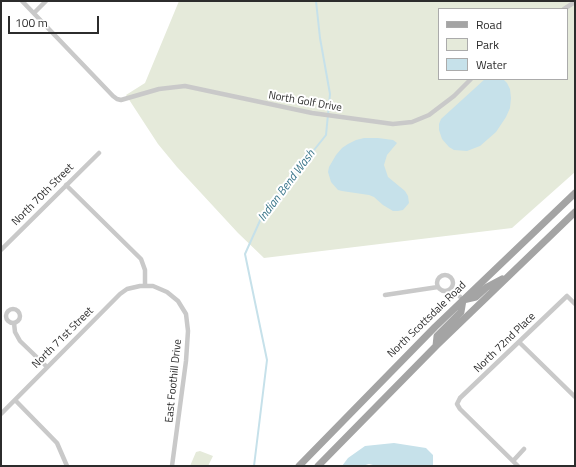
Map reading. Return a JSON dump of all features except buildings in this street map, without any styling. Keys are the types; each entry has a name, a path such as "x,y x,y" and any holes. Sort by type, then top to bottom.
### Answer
{"main road":[{"name":"North Scottsdale Road","path":"299,466 379,383 575,193"},
{"path":"318,466 436,346 575,212"},
{"path":"436,346 437,336 461,312 463,300 476,298 488,287 511,274"}],"street":[{"path":"22,1 34,13 46,1"},
{"path":"565,8 575,1"},
{"name":"North Golf Drive","path":"34,13 112,96 117,99 124,100 159,89 185,86 312,113 393,124 412,122 429,115 454,96 470,80"},
{"name":"North 70th Street","path":"1,250 99,153"},
{"path":"66,185 141,259 145,270 145,285"},
{"path":"438,287 437,279 441,275 446,274 453,280 452,288 463,300"},
{"name":"North 71st Street","path":"1,414 121,294 134,287 145,285"},
{"name":"East Foothill Drive","path":"145,285 162,289 173,296 183,308 187,323 188,342 172,466"},
{"path":"386,295 438,287 445,291 452,288"},
{"name":"North 72nd Place","path":"513,461 460,409 457,404 460,398 567,296 575,304"},
{"path":"14,323 15,332 20,341 47,367"},
{"path":"519,342 575,397"},
{"path":"15,400 57,443 67,466"},
{"path":"518,466 513,461 524,449"}],"green space":[{"path":"179,1 575,1 575,172 512,228 264,258 238,233 177,167 158,144 126,95 145,83"},
{"path":"200,451 213,456 208,466 190,466 196,452"}],"water":[{"path":"484,80 504,80 510,89 510,108 506,117 496,132 480,146 467,151 454,150 449,147 442,139 439,130 441,119"},
{"path":"364,138 393,140 397,143 387,155 384,165 388,177 405,191 408,196 409,203 403,210 393,211 369,195 338,190 331,182 328,172 329,167 336,155 348,144"},
{"path":"394,443 426,448 433,455 433,466 377,466 369,464 362,466 342,466 348,458 365,446"}],"waterway":[{"name":"Indian Bend Wash","path":"254,466 267,360 245,254 263,214 326,135 330,94 320,38 316,1"}]}
